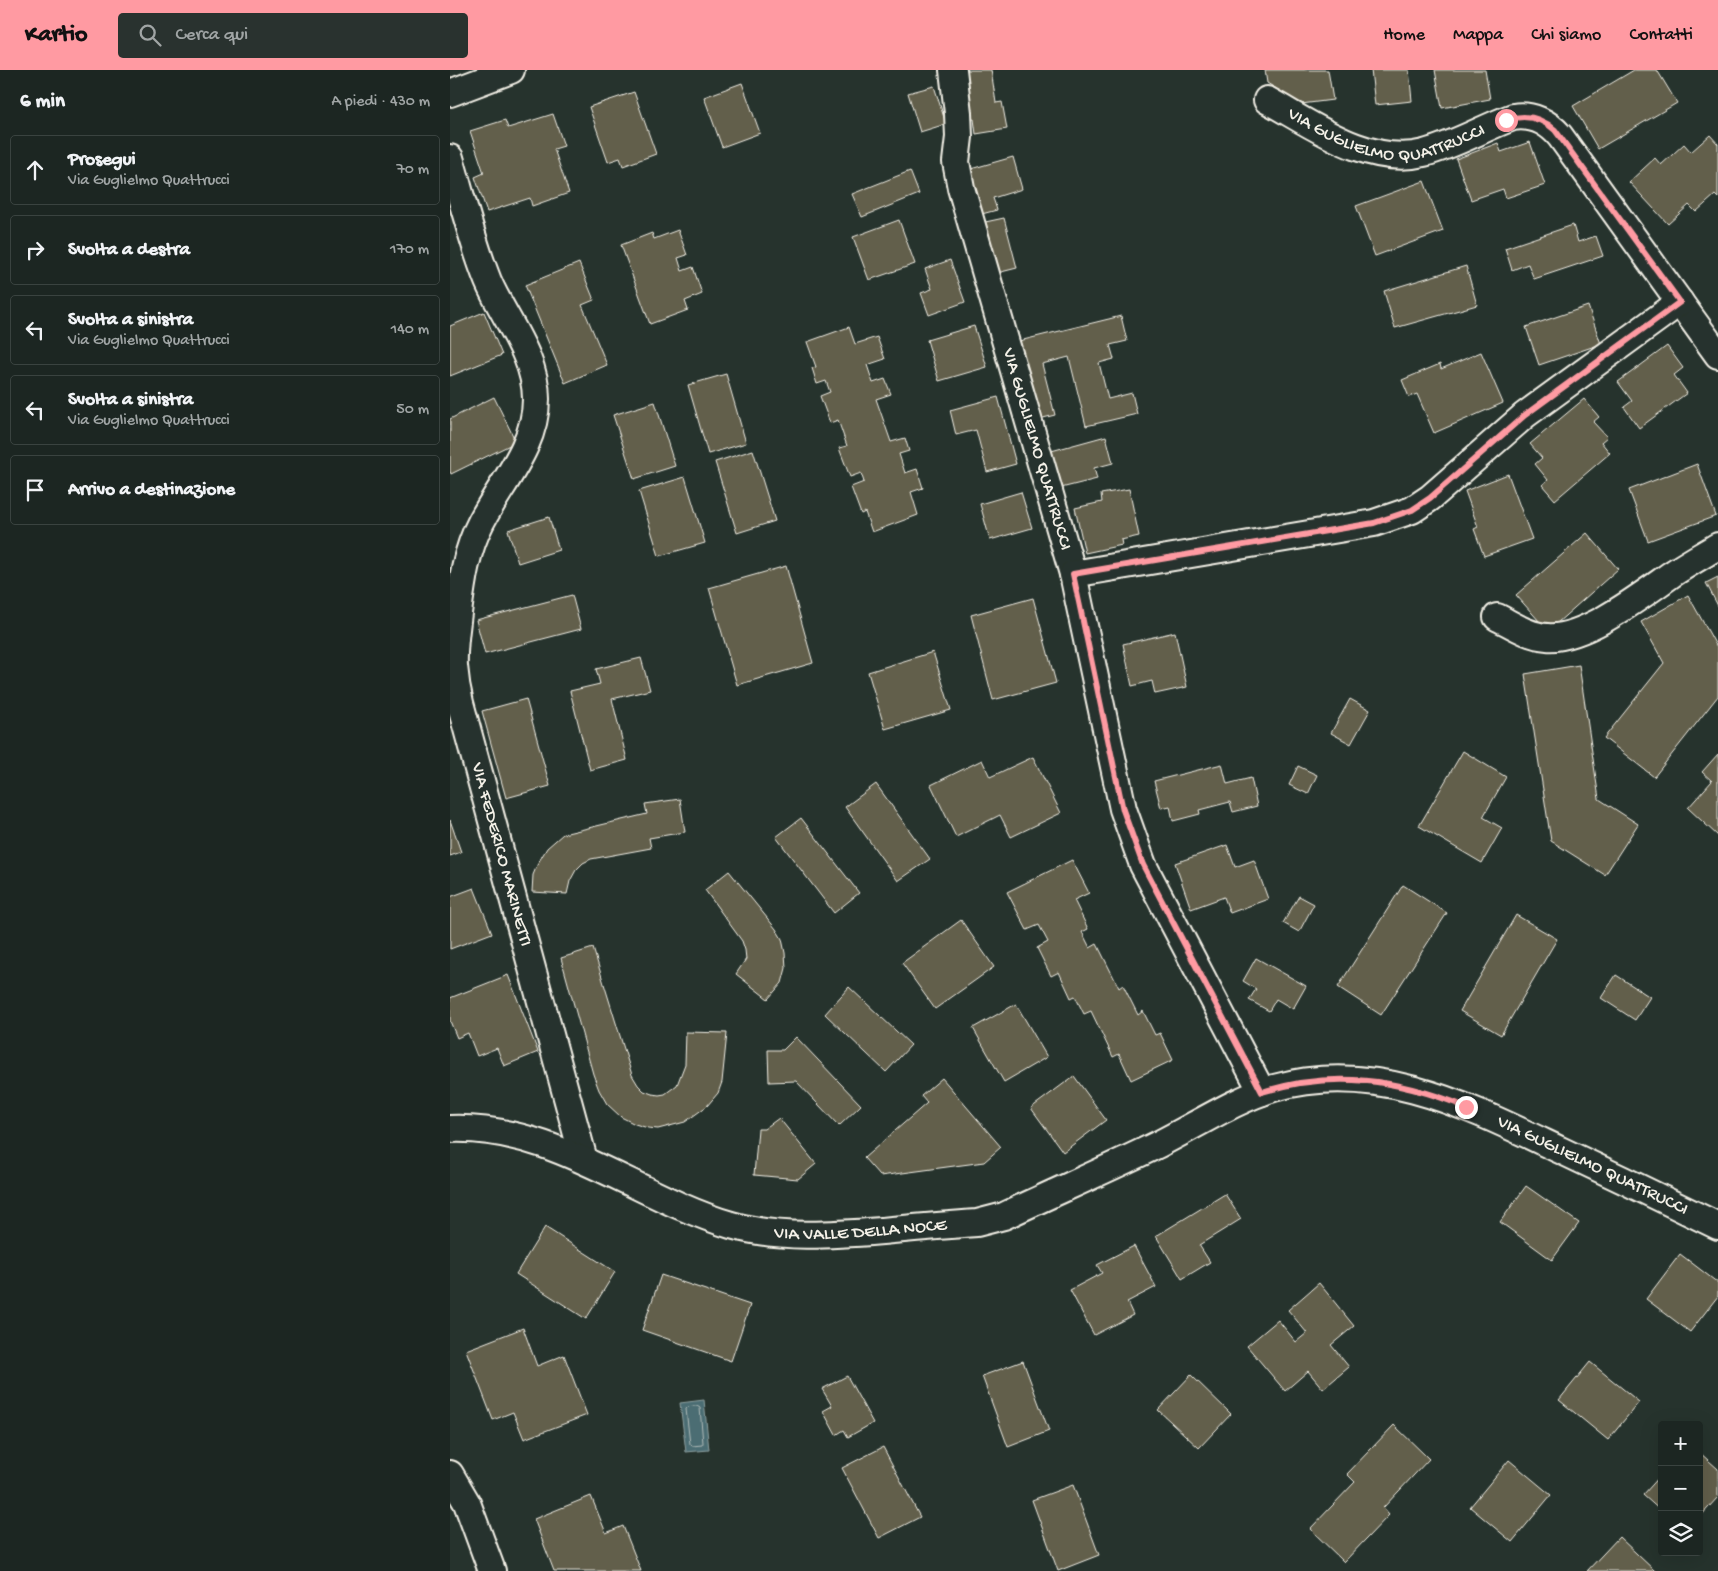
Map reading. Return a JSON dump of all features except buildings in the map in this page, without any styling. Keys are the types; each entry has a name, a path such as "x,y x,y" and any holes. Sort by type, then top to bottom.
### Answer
{"street":[{"path":"450,93 510,70"},
{"name":"VIA GUGLIELMO QUATTRUCCI","path":"953,70 957,94 959,130 956,162 961,188 1073,574 1123,810 1143,865 1262,1092 1304,1082 1332,1079 1380,1082 1421,1091 1488,1116 1717,1225"},
{"name":"VIA GUGLIELMO QUATTRUCCI","path":"1267,100 1342,141 1362,149 1386,155 1410,155 1432,150 1513,117 1528,117 1549,125 1560,136 1718,355"},
{"name":"VIA FEDERICO MARINETTI","path":"450,158 482,265 499,305 526,356 531,370 536,399 534,421 527,442 514,468 480,524 467,559 455,638 455,678 460,703 584,1160"},
{"path":"1073,574 1374,523 1412,510 1436,493 1525,415 1680,302"},
{"path":"1497,617 1539,636 1555,637 1572,634 1628,603 1718,546"},
{"name":"VIA VALLE DELLA NOCE","path":"450,1129 484,1131 525,1139 554,1148 584,1160 696,1213 732,1226 762,1232 799,1235 839,1234 984,1222 1004,1216 1158,1144 1262,1092"},
{"path":"450,1474 467,1503 492,1571"}],"water":[{"path":"704,1400 709,1450 686,1452 680,1403"}],"route":[{"path":"1466,1107 1444,1098 1400,1085 1365,1080 1315,1080 1290,1084 1262,1092 1143,865 1132,836 1123,810 1073,574 1374,523 1412,510 1436,493 1525,415 1680,302 1555,130 1536,118 1521,116 1506,120"}]}
